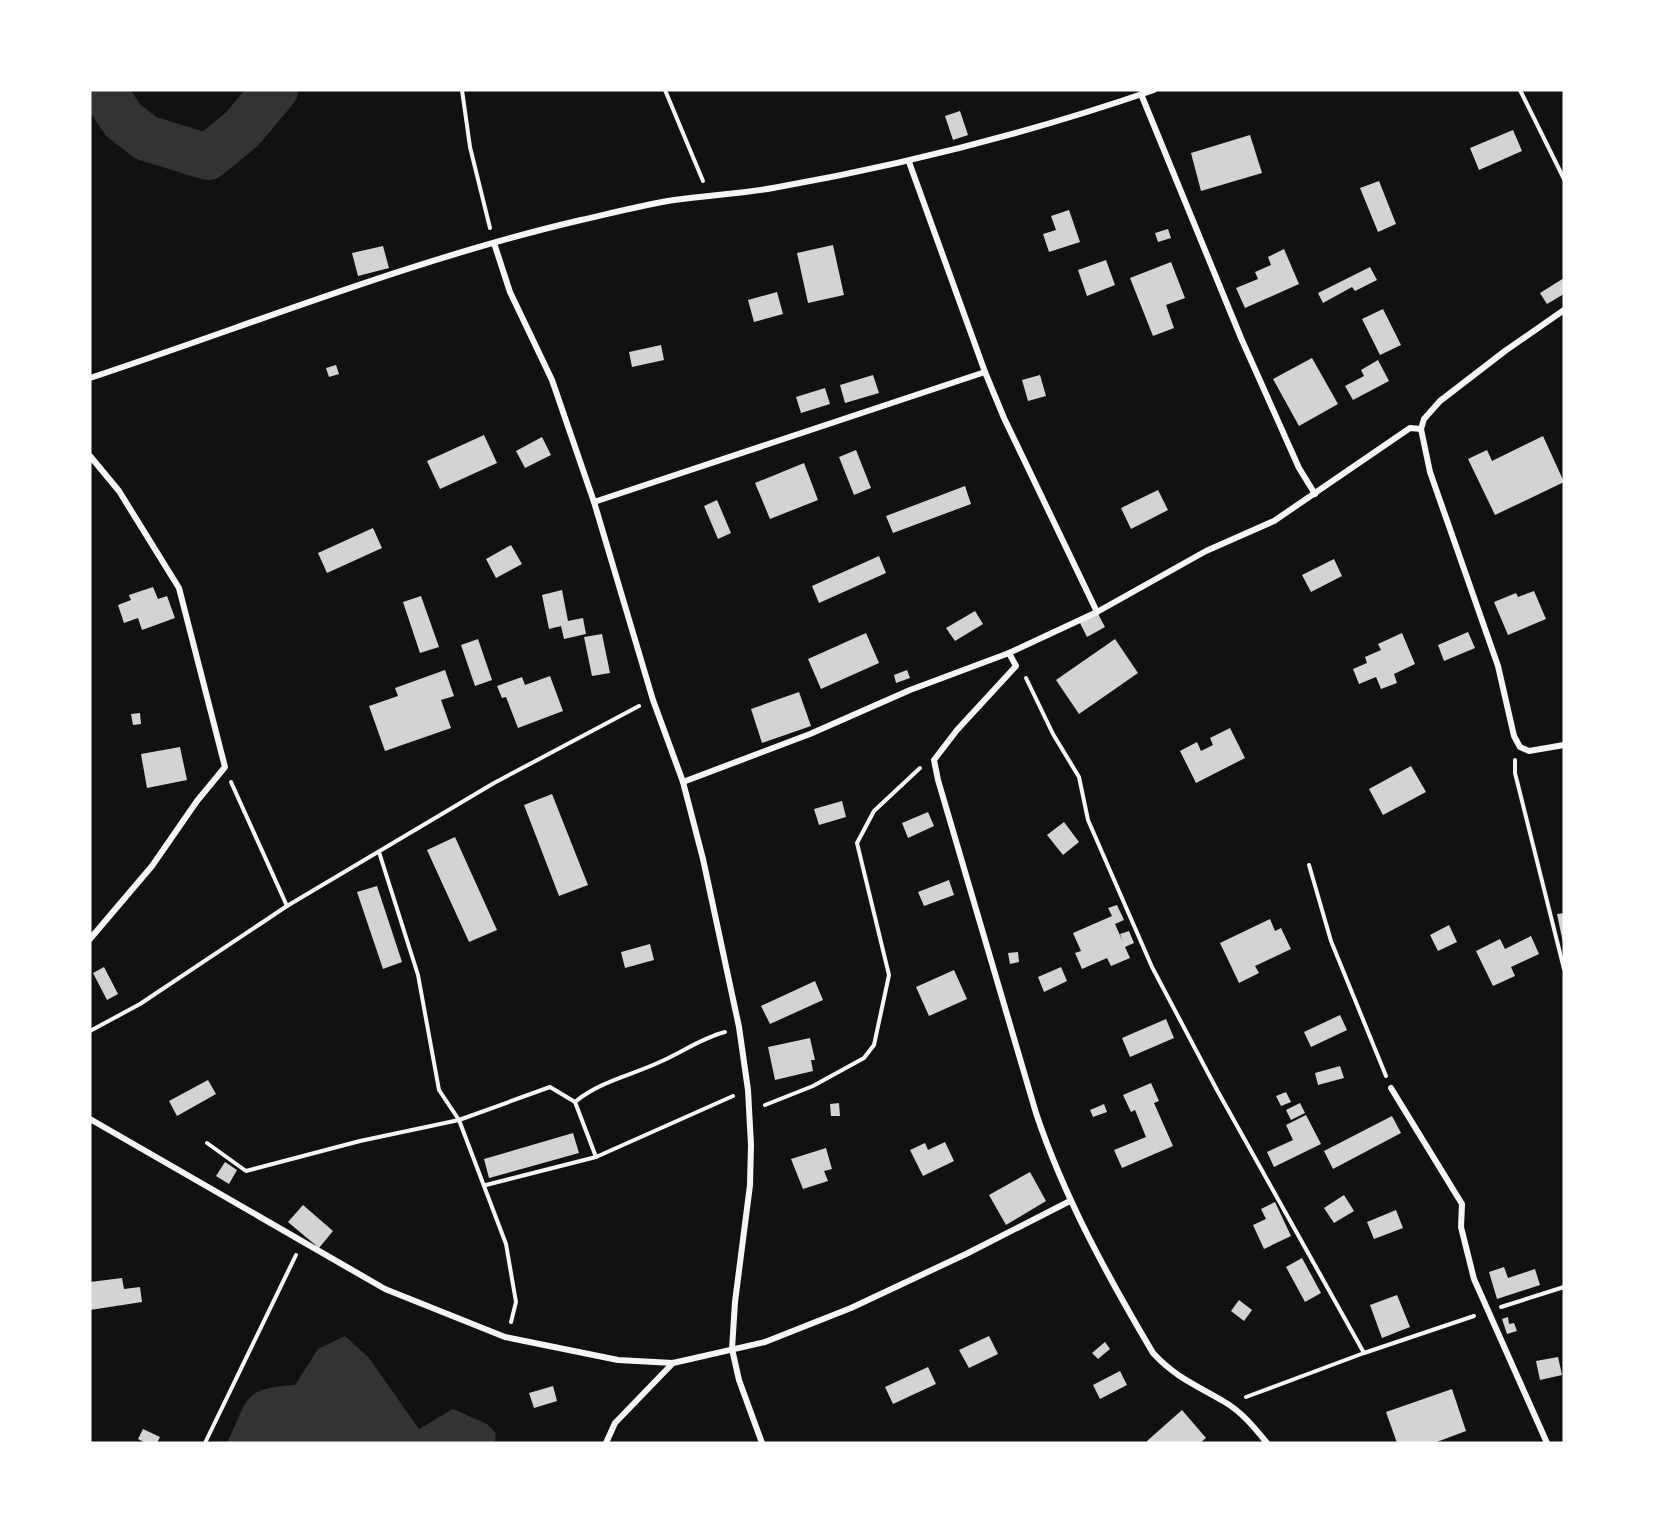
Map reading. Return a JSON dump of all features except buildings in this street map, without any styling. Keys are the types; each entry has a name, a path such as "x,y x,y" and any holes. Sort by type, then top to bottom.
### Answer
{"street":[{"path":"90,378 264,317 494,243 675,200 711,198 909,162 1050,125 1154,90"},
{"path":"1142,94 1241,338 1299,468 1316,494"},
{"path":"909,162 1004,418 1097,612"},
{"path":"494,243 510,292 552,380 594,502 653,700 683,782 703,859 739,1028 748,1090 750,1185 735,1302 732,1349 739,1380 762,1443"},
{"path":"1564,310 1505,351 1440,401 1424,419 1421,429 1430,472 1498,666 1514,736 1520,747 1539,750 1564,745"},
{"path":"594,502 986,372"},
{"path":"683,782 810,734 910,690 1009,653 1097,612 1206,551 1274,521 1410,428 1421,429"},
{"path":"90,456 119,491 179,588 225,767 197,801 152,866 90,939"},
{"path":"1009,653 1016,666 957,730 934,760 1036,1113 1054,1166 1070,1201 1153,1353 1170,1371 1225,1401 1248,1419 1268,1443"},
{"path":"1391,1088 1462,1204 1461,1227 1465,1250 1487,1312 1547,1443"},
{"path":"90,1119 385,1289 505,1337 618,1360 673,1363 765,1342 851,1308 966,1254 1070,1201"},
{"path":"606,1443 615,1423 673,1363"}],"path":[{"path":"462,90 470,147 494,243"},
{"path":"665,90 711,198"},
{"path":"1520,90 1564,179"},
{"path":"1016,666 1028,681 1053,734 1078,777 1088,820 1152,967 1364,1353"},
{"path":"90,1031 140,1004 287,906 494,783 653,700"},
{"path":"1520,747 1515,753 1515,773 1564,969"},
{"path":"749,1108 813,1086 864,1058 874,1045 889,975 857,843 874,811 921,767 934,760"},
{"path":"225,767 239,804 287,906"},
{"path":"379,852 383,871 418,975 439,1090 459,1120 486,1185 506,1244 516,1302 505,1337"},
{"path":"1309,865 1331,941 1391,1088"},
{"path":"575,1102 616,1078 662,1061 703,1038 739,1028"},
{"path":"207,1143 246,1171 371,1138 459,1120 550,1087 575,1102 596,1157"},
{"path":"486,1185 596,1157 748,1090"},
{"path":"205,1443 302,1242"},
{"path":"1225,1401 1260,1394 1364,1353 1564,1287"}],"shaded area":[{"path":"345,1336 369,1358 419,1429 453,1409 487,1424 496,1433 495,1443 227,1443 249,1399 265,1389 295,1385 318,1349"}],"waterway":[{"path":"103,90 123,120 146,138 208,157 242,129 275,90"}]}
